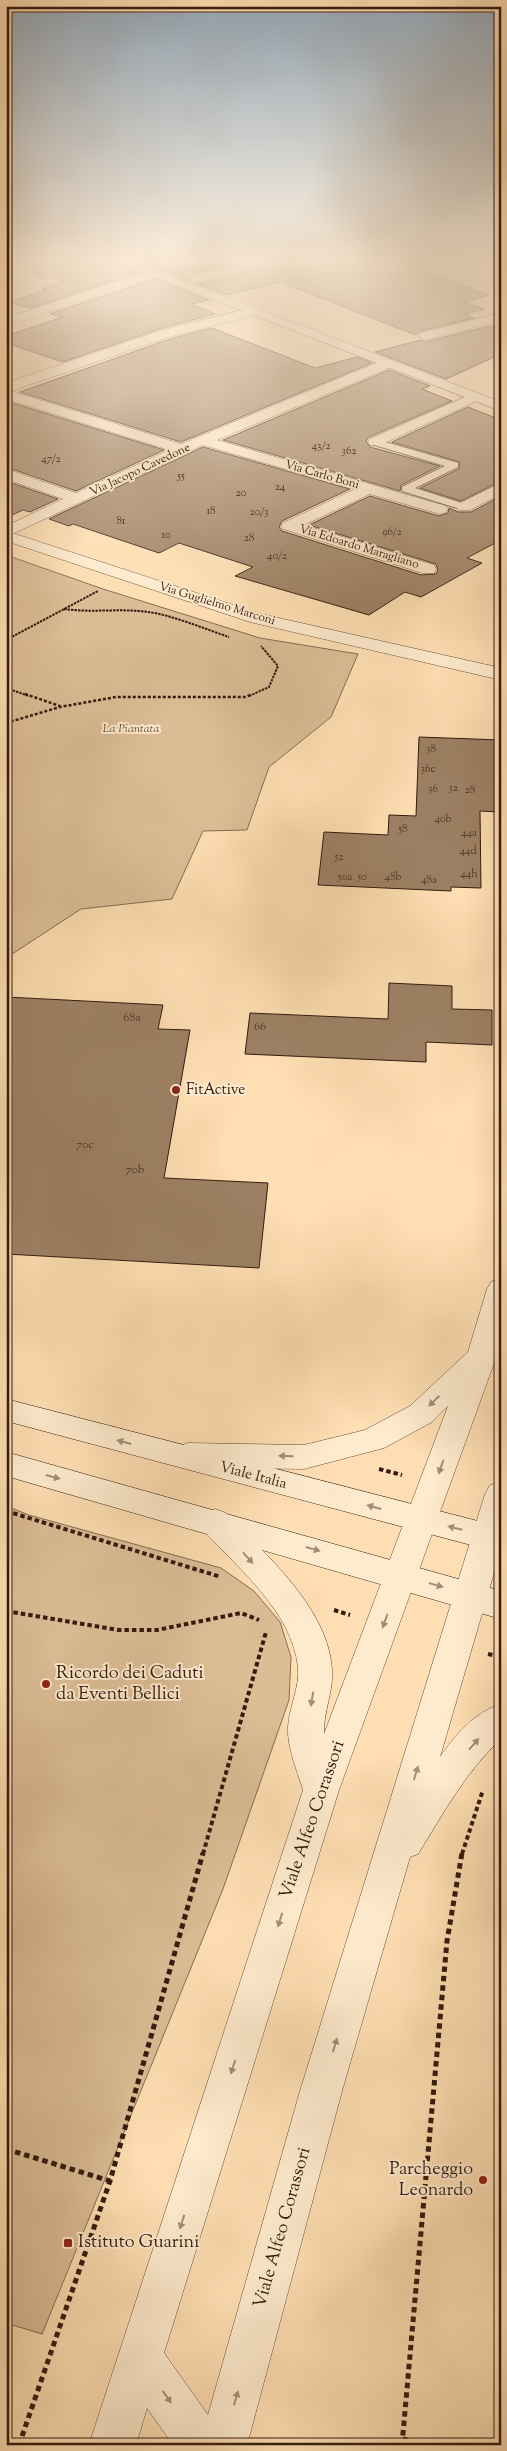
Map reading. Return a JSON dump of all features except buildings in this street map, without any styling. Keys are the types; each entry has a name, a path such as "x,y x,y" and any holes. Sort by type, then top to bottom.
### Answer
{"street":[{"path":"6,388 40,376"},
{"name":"Via Jacopo Cavedone","path":"6,532 182,449 357,376"},
{"path":"419,376 501,407"},
{"path":"454,376 501,394"},
{"path":"6,394 182,449"},
{"path":"374,442 474,397"},
{"name":"Via Carlo Boni","path":"204,441 440,509"},
{"path":"6,474 78,499"},
{"name":"Via Edoardo Maragliano","path":"370,488 289,526 428,568"},
{"path":"464,506 501,488"},
{"name":"Via Guglielmo Marconi","path":"6,536 256,618 497,672"},
{"name":"Viale Alfeo Corassori","path":"112,2445 321,1790 482,1355 501,1289"},
{"path":"171,1455 304,1457 373,1440 421,1414 482,1355"},
{"name":"Viale Italia","path":"6,1410 171,1455 494,1538"},
{"path":"6,1464 486,1599"},
{"name":"Viale Alfeo Corassori","path":"222,2445 321,2091 387,1870 486,1599 501,1494"},
{"path":"215,1522 297,1615 307,1636 315,1667 313,1696 305,1729 321,1790"},
{"path":"387,1870 449,1771 491,1724 501,1719"},
{"path":"139,2357 201,2445"}],"lane":[{"path":"374,442 454,465 406,490 464,506"}],"path":[{"path":"6,640 103,589"},
{"path":"64,609 88,612 117,609 151,612 230,637"},
{"path":"6,722 60,706 116,697 246,697 269,687 278,666 263,646 254,644"},
{"path":"6,688 60,706"},
{"path":"6,1511 23,1518 228,1579"},
{"path":"6,1611 119,1630 158,1630 241,1613 269,1623 110,2181 19,2445"},
{"path":"424,2445 402,2442 447,1941 463,1847 487,1783"},
{"path":"6,2149 110,2181"}],"green space":[{"name":"La Piantata","path":"6,555 103,589 260,638 358,654 331,717 269,767 247,830 203,831 172,899 81,909 6,958"},
{"path":"6,1506 29,1515 221,1568 254,1591 280,1622 291,1657 289,1700 223,1889 42,2334 6,2323"}],"place":[{"name":"FitActive","path":"176,1090"},
{"name":"Ricordo dei Caduti da Eventi Bellici","path":"46,1684"},
{"name":"Parcheggio Leonardo","path":"483,2180"},
{"name":"Istituto Guarini","path":"68,2243"}]}
